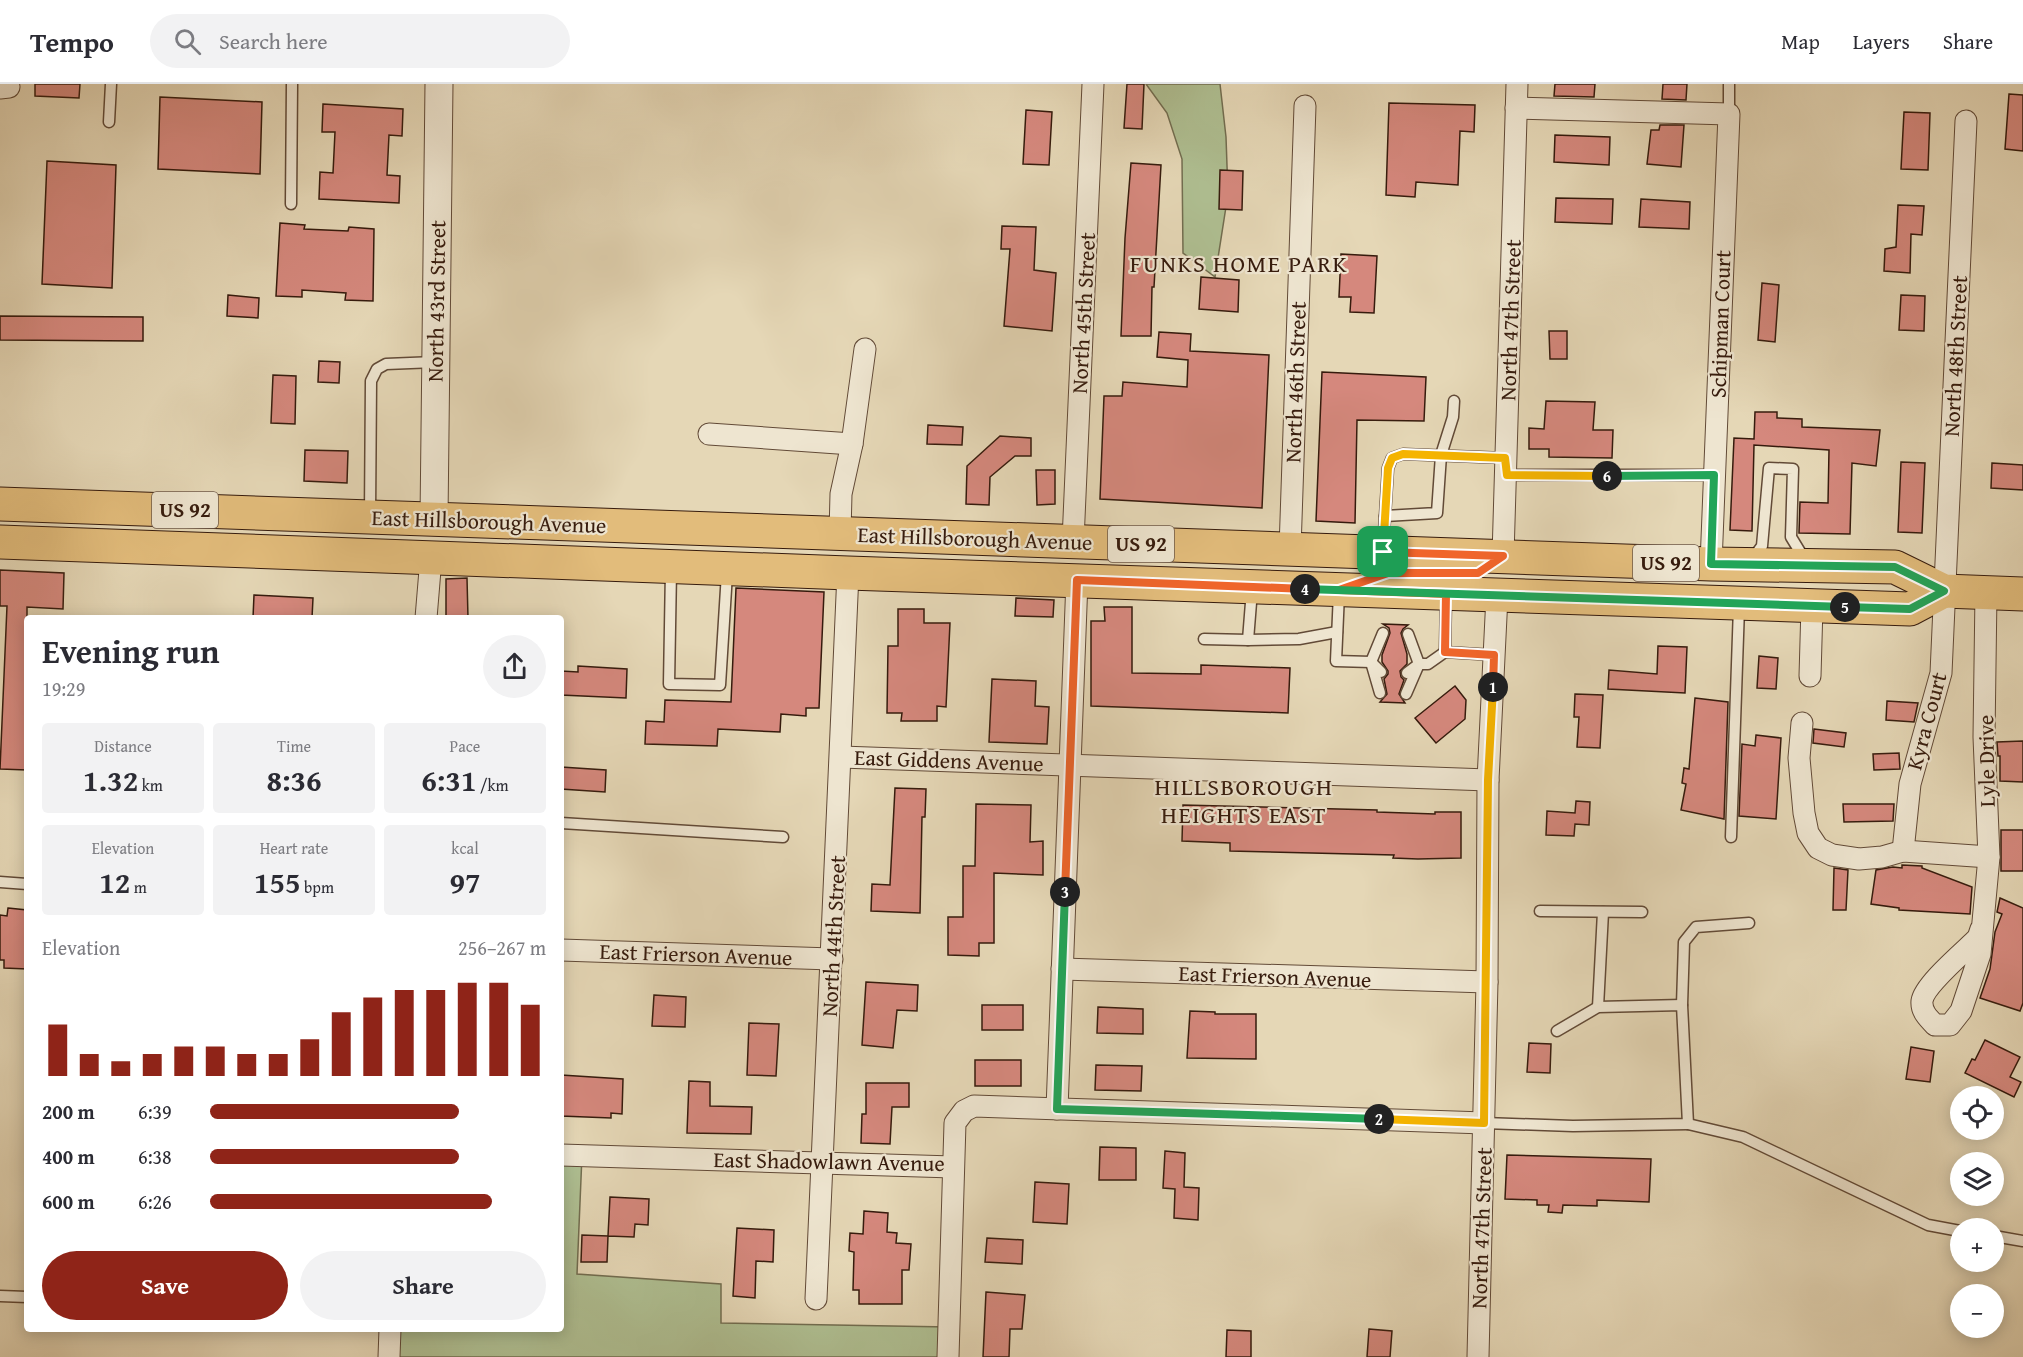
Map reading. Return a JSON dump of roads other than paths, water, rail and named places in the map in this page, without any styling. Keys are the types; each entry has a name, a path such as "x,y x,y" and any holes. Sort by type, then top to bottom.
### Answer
{"main road":[{"name":"East Hillsborough Avenue","path":"0,504 1711,564 1895,567 1944,591 2023,594"},
{"path":"368,556 392,534 420,535 434,519"},
{"path":"431,558 447,536 476,537 493,522"},
{"name":"East Hillsborough Avenue","path":"0,542 1910,609 1944,591"},
{"path":"1339,590 1388,573 1478,573 1503,556"},
{"path":"1497,596 1527,573 1661,578 1711,564"}],"street":[{"name":"North 43rd Street","path":"434,519 439,84"},
{"name":"North 45th Street","path":"1073,541 1093,84"},
{"name":"North 47th Street","path":"1503,556 1517,84"},
{"name":"North 46th Street","path":"1290,549 1305,106"},
{"path":"1516,108 1729,114"},
{"name":"Schipman Court","path":"1711,564 1729,114"},
{"name":"North 48th Street","path":"1944,591 1966,121"},
{"path":"840,533 841,494 852,444 865,349"},
{"path":"709,434 852,444"},
{"path":"426,615 431,558"},
{"name":"North 44th Street","path":"816,1299 848,573"},
{"path":"1057,1109 1077,580"},
{"name":"Kyra Court","path":"1903,851 1910,784 1941,673 1944,591"},
{"name":"Lyle Drive","path":"1981,929 1989,857 1984,737 1986,592"},
{"name":"North 47th Street","path":"1478,1357 1487,982 1488,780 1497,596"},
{"path":"1810,676 1812,606"},
{"path":"1802,723 1799,758 1802,794 1808,833 1818,848 1832,855 1859,859 1882,857 1903,851 1989,857"},
{"name":"East Giddens Avenue","path":"841,757 1488,780"},
{"name":"East Frierson Avenue","path":"564,950 832,959"},
{"name":"East Frierson Avenue","path":"1062,969 1487,982"},
{"name":"East Shadowlawn Avenue","path":"564,1155 953,1167 956,1123 964,1111 974,1106 1484,1123"},
{"path":"948,1357 953,1167"},
{"path":"389,1357 390,1332"}],"lane":[{"path":"109,122 111,84"},
{"path":"291,204 292,84"},
{"name":"Schipman Court","path":"1729,84 1729,114"},
{"path":"370,517 371,381 377,369 386,364 435,362"},
{"path":"1385,516 1437,513 1441,455 1454,417 1454,400"},
{"path":"1383,552 1388,468 1392,458 1403,454 1441,455 1506,466 1714,475"},
{"path":"1748,565 1762,546 1768,468 1793,469 1791,537 1808,566"},
{"path":"671,567 669,684 720,686 727,569"},
{"path":"1248,639 1252,586"},
{"path":"1339,590 1336,661 1371,662 1382,653"},
{"path":"1445,652 1446,594"},
{"path":"1731,837 1739,603"},
{"path":"1204,639 1299,639 1337,632"},
{"path":"1380,693 1371,662 1383,633"},
{"path":"1406,693 1419,664 1408,634"},
{"path":"1407,673 1419,664 1428,664 1445,652 1494,655"},
{"path":"1407,654 1419,664"},
{"path":"1371,662 1381,672"},
{"path":"564,823 783,837"},
{"path":"0,882 24,884"},
{"path":"1540,911 1642,912"},
{"path":"1598,1007 1603,912"},
{"path":"1688,1124 1682,1005 1684,942 1696,927 1749,923"},
{"path":"1557,1031 1598,1007 1682,1005"},
{"path":"1484,1123 1573,1126 1688,1124 1743,1137 1928,1225 1950,1229"},
{"path":"2004,1238 2023,1241"},
{"path":"0,1296 24,1297"}],"district":[{"name":"FUNKS HOME PARK","path":"1239,264"},
{"name":"HILLSBOROUGH HEIGHTS EAST","path":"1244,801"}]}
